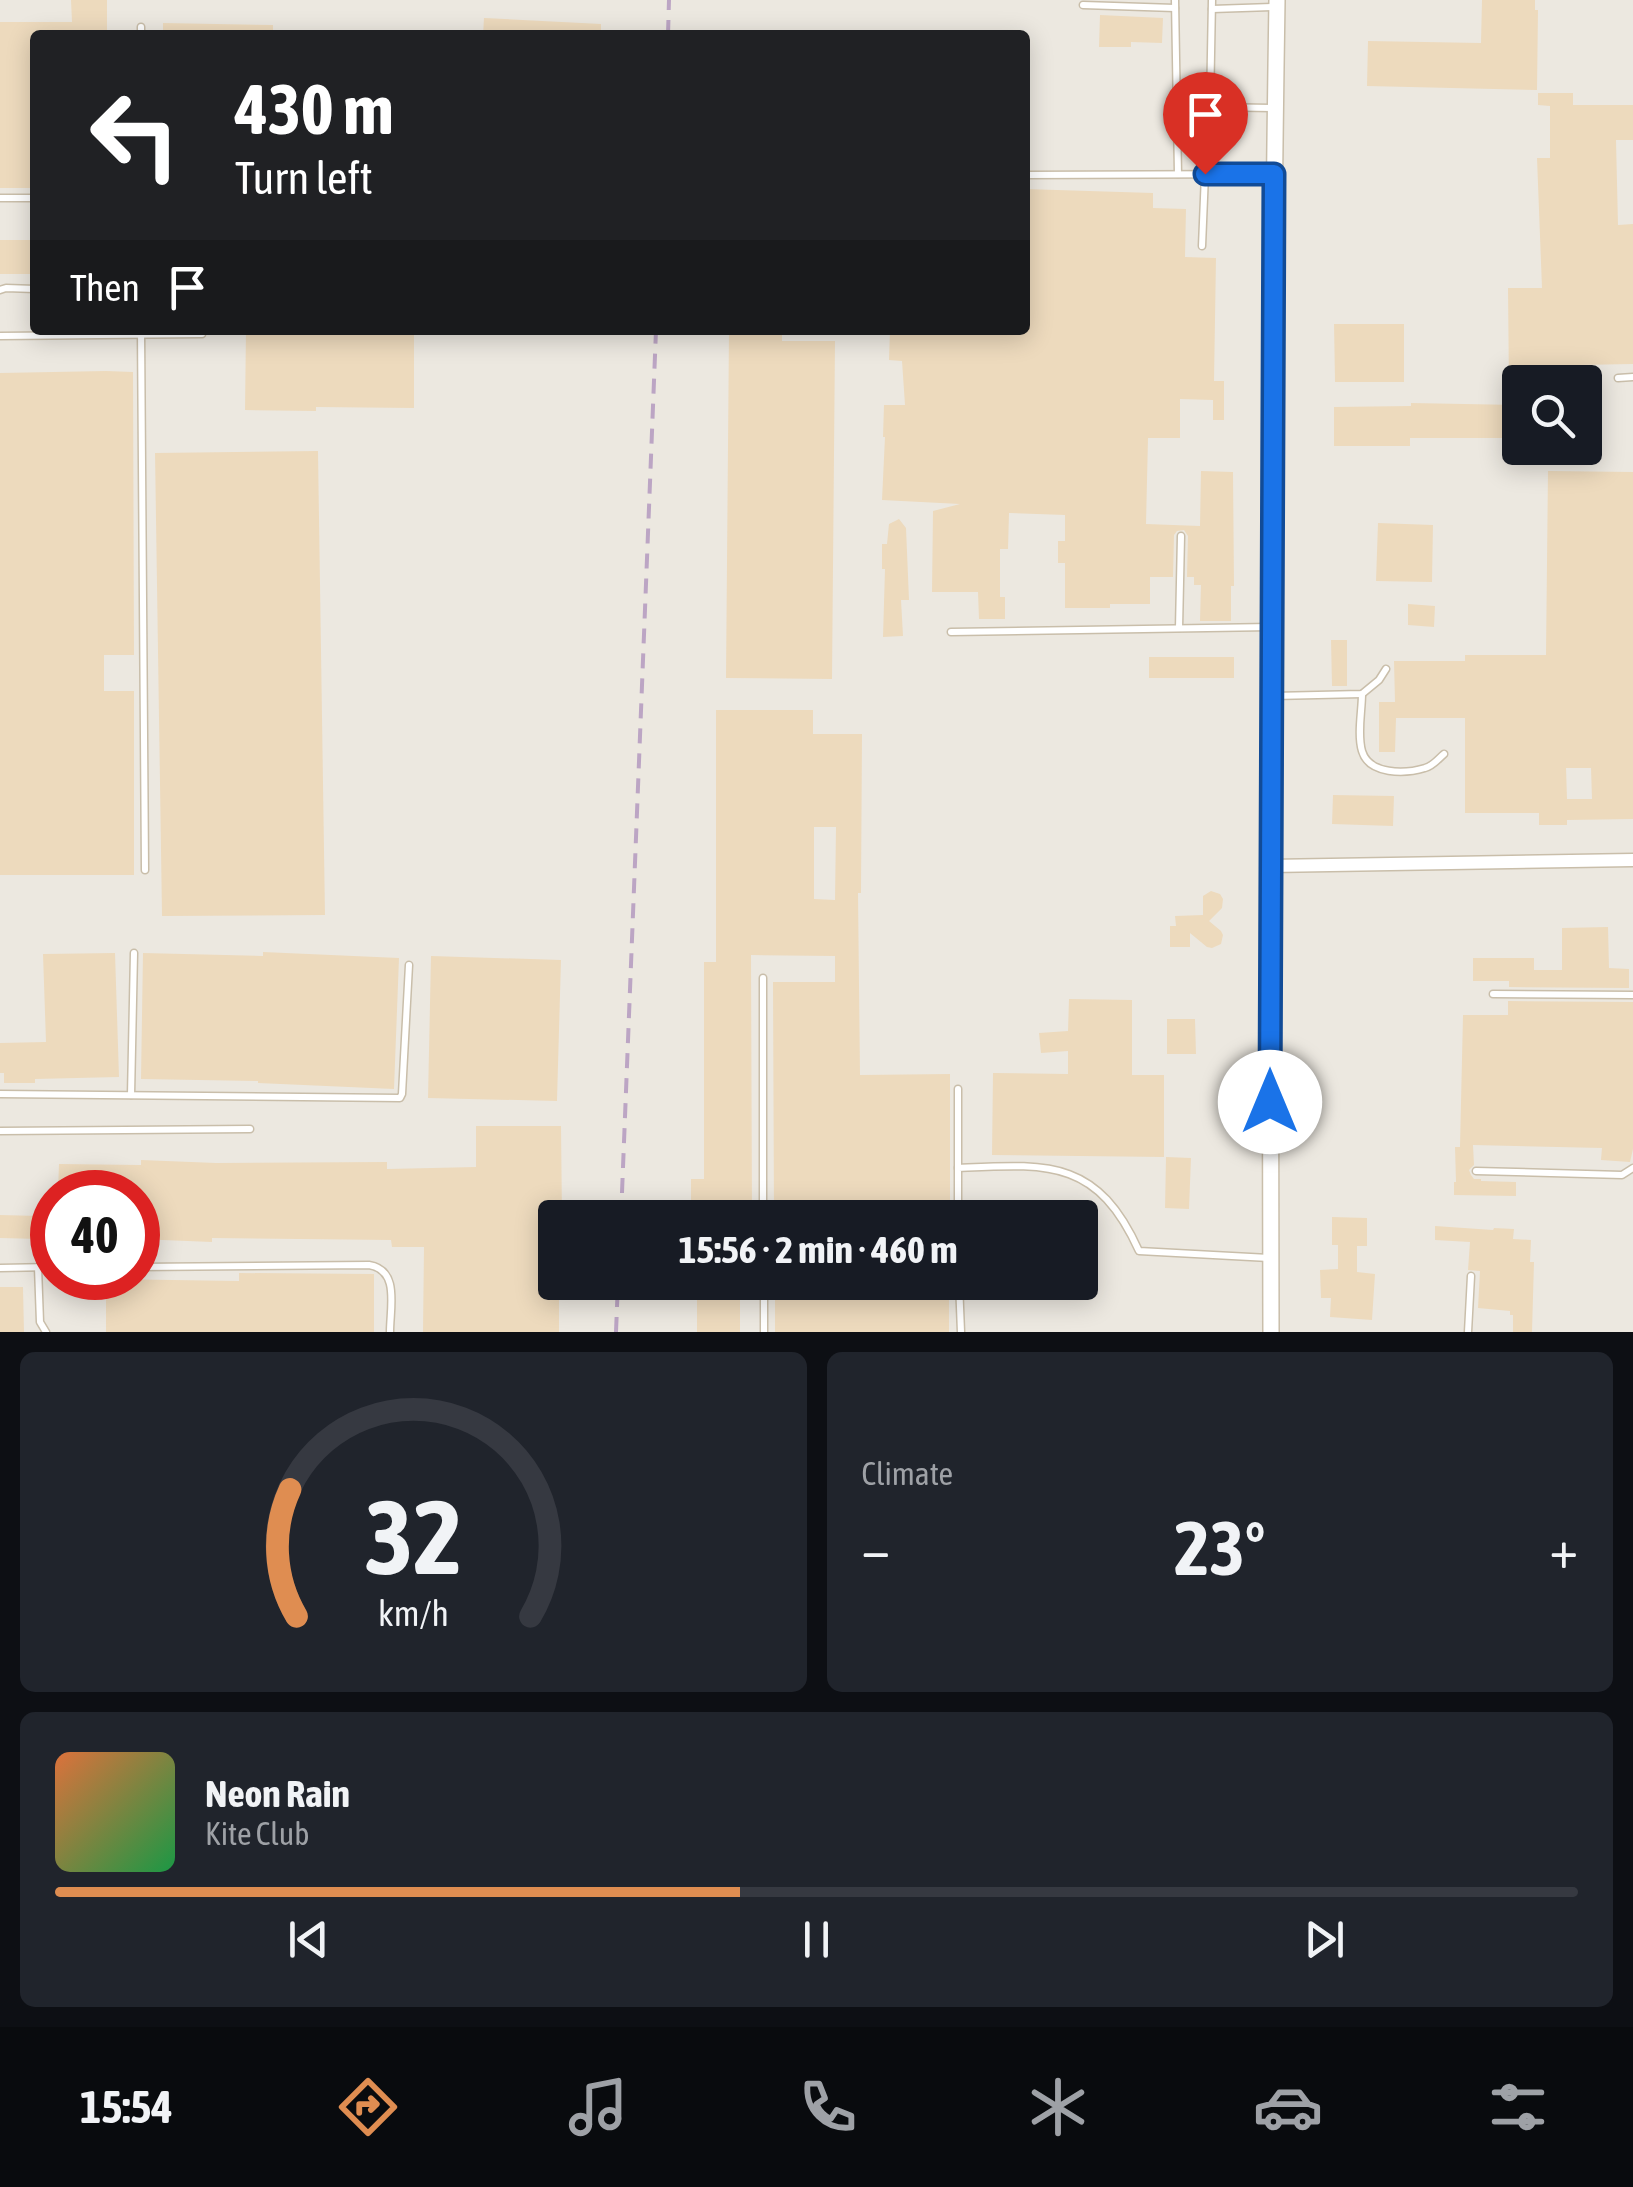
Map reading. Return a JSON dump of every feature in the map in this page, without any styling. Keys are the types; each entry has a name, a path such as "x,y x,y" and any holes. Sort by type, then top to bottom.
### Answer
{"street":[{"path":"1271,1332 1270,866 1277,3"},
{"path":"1270,866 1633,860"}],"lane":[{"path":"1276,108 1210,107 1212,4 1277,3"},
{"path":"1082,5 1175,4 1178,174"},
{"path":"1202,246 1205,174"},
{"path":"1030,175 1274,174"},
{"path":"0,198 30,198"},
{"path":"0,290 30,289"},
{"path":"0,336 35,335"},
{"path":"140,335 145,870"},
{"path":"1618,378 1633,377"},
{"path":"1179,628 1182,536"},
{"path":"951,632 1272,627"},
{"path":"1272,696 1362,694 1386,670"},
{"path":"1362,694 1362,750 1369,764 1385,771 1407,771 1429,768 1444,754"},
{"path":"131,1095 134,953"},
{"path":"0,1094 400,1098 409,965"},
{"path":"763,978 764,1200"},
{"path":"1493,994 1633,995"},
{"path":"958,1089 958,1200"},
{"path":"0,1131 250,1129"},
{"path":"958,1168 1042,1166 1074,1175 1106,1196 1139,1251 1270,1258"},
{"path":"1476,1171 1622,1175 1633,1168"},
{"path":"160,1266 380,1267 391,1283 390,1332"},
{"path":"0,1268 30,1267"},
{"path":"1468,1332 1471,1276"},
{"path":"39,1300 40,1322 46,1332"},
{"path":"764,1300 764,1332"},
{"path":"959,1300 960,1332"}],"shaded area":[{"path":"0,0 1633,0 1633,1332 0,1332"}],"building":[{"path":"71,0 107,0 107,30 30,30 30,188 0,188 0,22 72,22"},
{"path":"1482,0 1535,0 1537,90 1367,86 1368,41 1481,43"},
{"path":"1100,15 1163,18 1162,43 1099,47"},
{"path":"484,18 601,24 601,30 483,30"},
{"path":"163,23 273,25 273,30 163,30"},
{"path":"1538,93 1573,93 1573,105 1633,105 1633,140 1616,140 1618,225 1633,224 1633,364 1509,365 1508,288 1542,288 1537,158 1550,158 1550,106 1538,105"},
{"path":"1030,189 1153,193 1153,208 1186,209 1185,257 1216,258 1214,381 1224,381 1224,420 1213,420 1213,400 1180,399 1180,438 1148,438 1146,524 1200,526 1201,471 1233,472 1231,621 1200,621 1201,585 1194,585 1194,577 1187,577 1188,536 1184,530 1174,535 1173,577 1150,577 1150,604 1065,608 1065,563 1058,563 1058,541 1065,541 1065,515 1009,513 1008,549 1000,549 1000,597 1005,597 1005,619 979,619 978,592 932,592 933,511 960,504 882,500 884,405 905,405 902,361 889,360 890,335 1030,335"},
{"path":"0,240 30,240 30,274 0,274"},
{"path":"1334,324 1404,324 1404,382 1335,382"},
{"path":"246,335 414,335 414,408 245,410"},
{"path":"729,335 835,341 832,679 726,678"},
{"path":"133,372 134,655 104,655 104,691 134,691 134,875 0,875 0,373"},
{"path":"1502,405 1502,438 1410,438 1410,446 1334,446 1334,407"},
{"path":"318,451 325,915 162,916 155,453"},
{"path":"1548,471 1633,472 1633,819 1567,820 1567,825 1539,825 1539,813 1465,813 1465,718 1396,718 1395,752 1379,752 1379,702 1395,702 1394,661 1465,661 1465,655 1546,655","holes":["1566,768 1591,768 1592,799 1567,799"]},
{"path":"899,519 906,528 909,600 901,600 903,636 883,637 882,544 887,544 889,524"},
{"path":"1378,523 1433,525 1432,582 1376,581"},
{"path":"1408,604 1435,606 1434,627 1408,625"},
{"path":"1331,640 1347,640 1347,686 1332,686"},
{"path":"1149,657 1234,657 1234,678 1149,678"},
{"path":"716,710 813,710 813,734 862,734 858,893 860,1075 950,1074 950,1200 774,1200 773,982 835,982 835,956 751,955 752,1200 691,1200 691,1179 704,1179 704,962 716,962","holes":["814,827 836,827 835,900 814,899"]},
{"path":"1333,795 1394,796 1393,826 1332,824"},
{"path":"1211,891 1223,899 1222,908 1209,921 1221,931 1221,944 1207,947 1190,933 1190,947 1170,947 1170,926 1176,926 1175,916 1203,915 1203,896"},
{"path":"1608,927 1609,968 1629,969 1629,988 1509,987 1509,981 1473,981 1473,958 1534,958 1534,970 1562,970 1562,928"},
{"path":"263,952 399,958 394,1089 141,1079 143,953 263,956"},
{"path":"115,953 119,1077 4,1083 0,1043 46,1042 43,954"},
{"path":"431,956 561,960 557,1101 428,1098"},
{"path":"1069,999 1132,1000 1132,1075 1164,1075 1164,1157 992,1155 993,1073 1068,1074 1068,1051 1041,1053 1039,1033 1068,1031"},
{"path":"1508,1001 1633,1002 1630,1162 1601,1160 1602,1148 1473,1145 1474,1165 1469,1170 1474,1179 1516,1182 1516,1196 1454,1195 1455,1147 1460,1147 1463,1015 1508,1015"},
{"path":"1167,1019 1195,1019 1196,1054 1167,1054"},
{"path":"476,1126 561,1126 562,1200 538,1200 538,1300 559,1300 559,1332 423,1332 424,1247 392,1247 391,1240 160,1240 160,1170 59,1170 59,1164 141,1165 141,1160 387,1162 387,1169 476,1167"},
{"path":"1166,1157 1191,1158 1189,1209 1165,1208"},
{"path":"0,1215 30,1216 30,1239 0,1238"},
{"path":"1332,1217 1367,1218 1367,1246 1357,1246 1357,1272 1375,1274 1372,1320 1330,1317 1331,1298 1321,1298 1320,1270 1338,1269 1338,1245 1332,1245"},
{"path":"1435,1226 1514,1229 1513,1239 1531,1240 1532,1332 1513,1332 1510,1311 1478,1308 1480,1271 1468,1270 1470,1242 1435,1240"},
{"path":"239,1273 374,1274 374,1332 106,1332 106,1300 160,1300 160,1280 239,1281"},
{"path":"0,1287 23,1287 24,1332 0,1332"},
{"path":"697,1300 740,1300 740,1332 697,1332"},
{"path":"775,1300 949,1300 949,1332 775,1332"}],"railway":[{"path":"668,30 669,0"},
{"path":"622,1200 656,335"},
{"path":"616,1332 617,1300"}],"route":[{"path":"1205,174 1274,174 1270,1102"}]}
